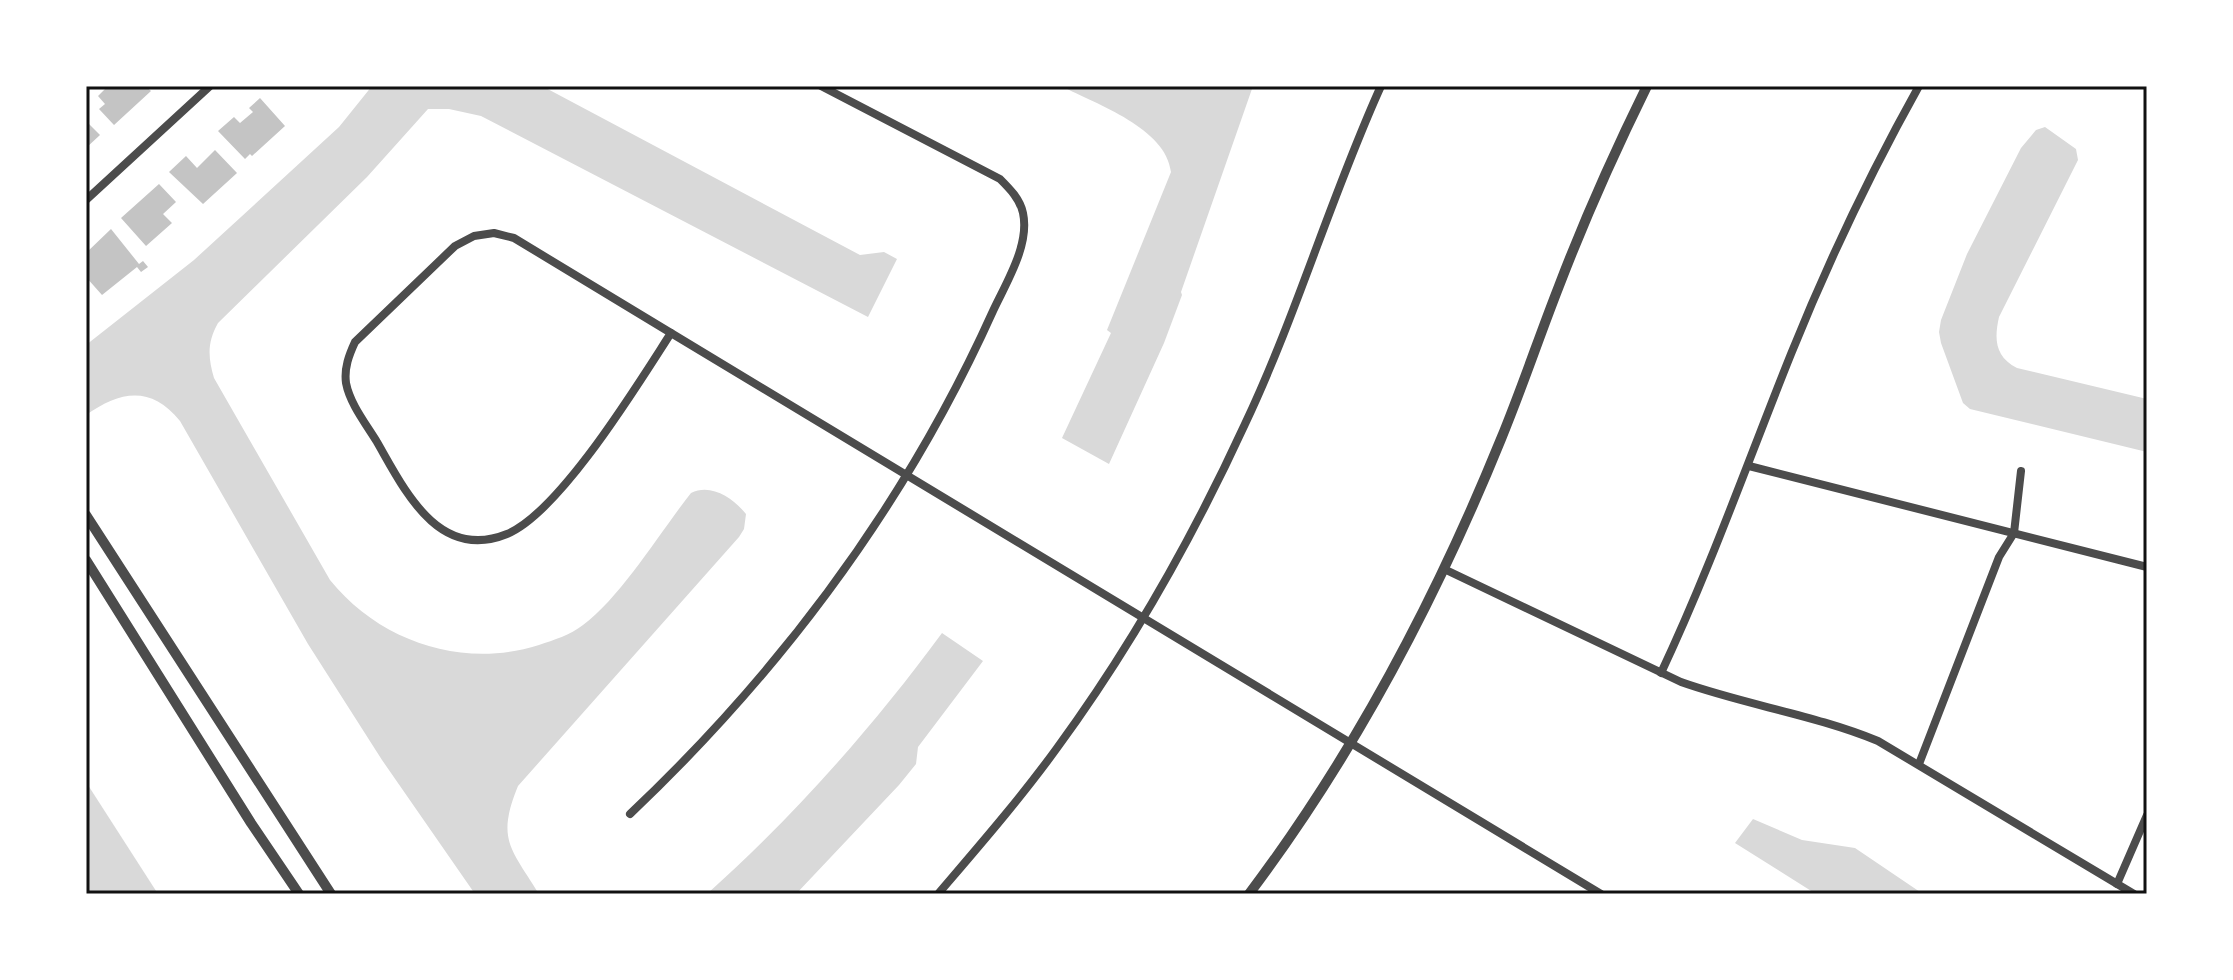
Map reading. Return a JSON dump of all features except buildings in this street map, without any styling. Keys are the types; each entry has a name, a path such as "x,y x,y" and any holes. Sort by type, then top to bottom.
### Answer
{"street":[{"path":"86,200 210,86"},
{"path":"630,814 713,731 767,671 864,543 908,475 978,346 1011,272 1024,234 1023,213 1015,194 1000,179 821,86"},
{"path":"938,894 999,824 1057,748 1144,617 1206,507 1247,421 1381,86"},
{"path":"1249,894 1350,742 1444,569 1502,437 1582,231 1647,86"},
{"path":"1661,673 1705,576 1826,272 1919,86"},
{"path":"671,333 596,443 538,514 521,527 491,537 460,536 441,529 424,516 411,500 353,402 346,382 347,361 355,342 455,246 474,236 494,233 514,238 1601,894"},
{"path":"1749,466 2147,567"},
{"path":"1919,764 1999,557 2014,533 2021,471"},
{"path":"86,515 331,894"},
{"path":"86,560 299,894"},
{"path":"1444,569 1661,673 1720,696 1858,732 1919,764 2134,894"},
{"path":"2117,884 2147,815"}],"shaded area":[{"path":"372,86 542,86 860,255 884,252 897,259 868,317 481,116 449,109 428,109 367,177 218,323 210,350 214,378 330,580 350,602 373,620 425,645 481,654 510,652 562,637 583,625 612,598 691,493 714,491 735,503 746,514 744,529 739,537 518,786 508,819 510,843 539,894 475,894 382,760 308,644 180,421 169,409 146,397 135,396 111,401 86,415 86,345 194,260 339,127"},
{"path":"1061,86 1253,86 1164,343 1109,464 1062,438 1111,333 1107,330 1171,172 1166,156 1144,130"},
{"path":"2045,127 2076,149 2078,160 1999,317 1998,347 2004,358 2017,368 2147,399 2147,452 1970,409 1963,403 1941,343 1941,320 1967,254 2021,148 2036,130"},
{"path":"942,633 983,661 918,747 916,764 899,785 796,894 707,894 771,834 831,770"},
{"path":"86,782 158,894 86,894"},
{"path":"1753,819 1802,840 1855,848 1923,894 1816,894 1735,843"}]}
